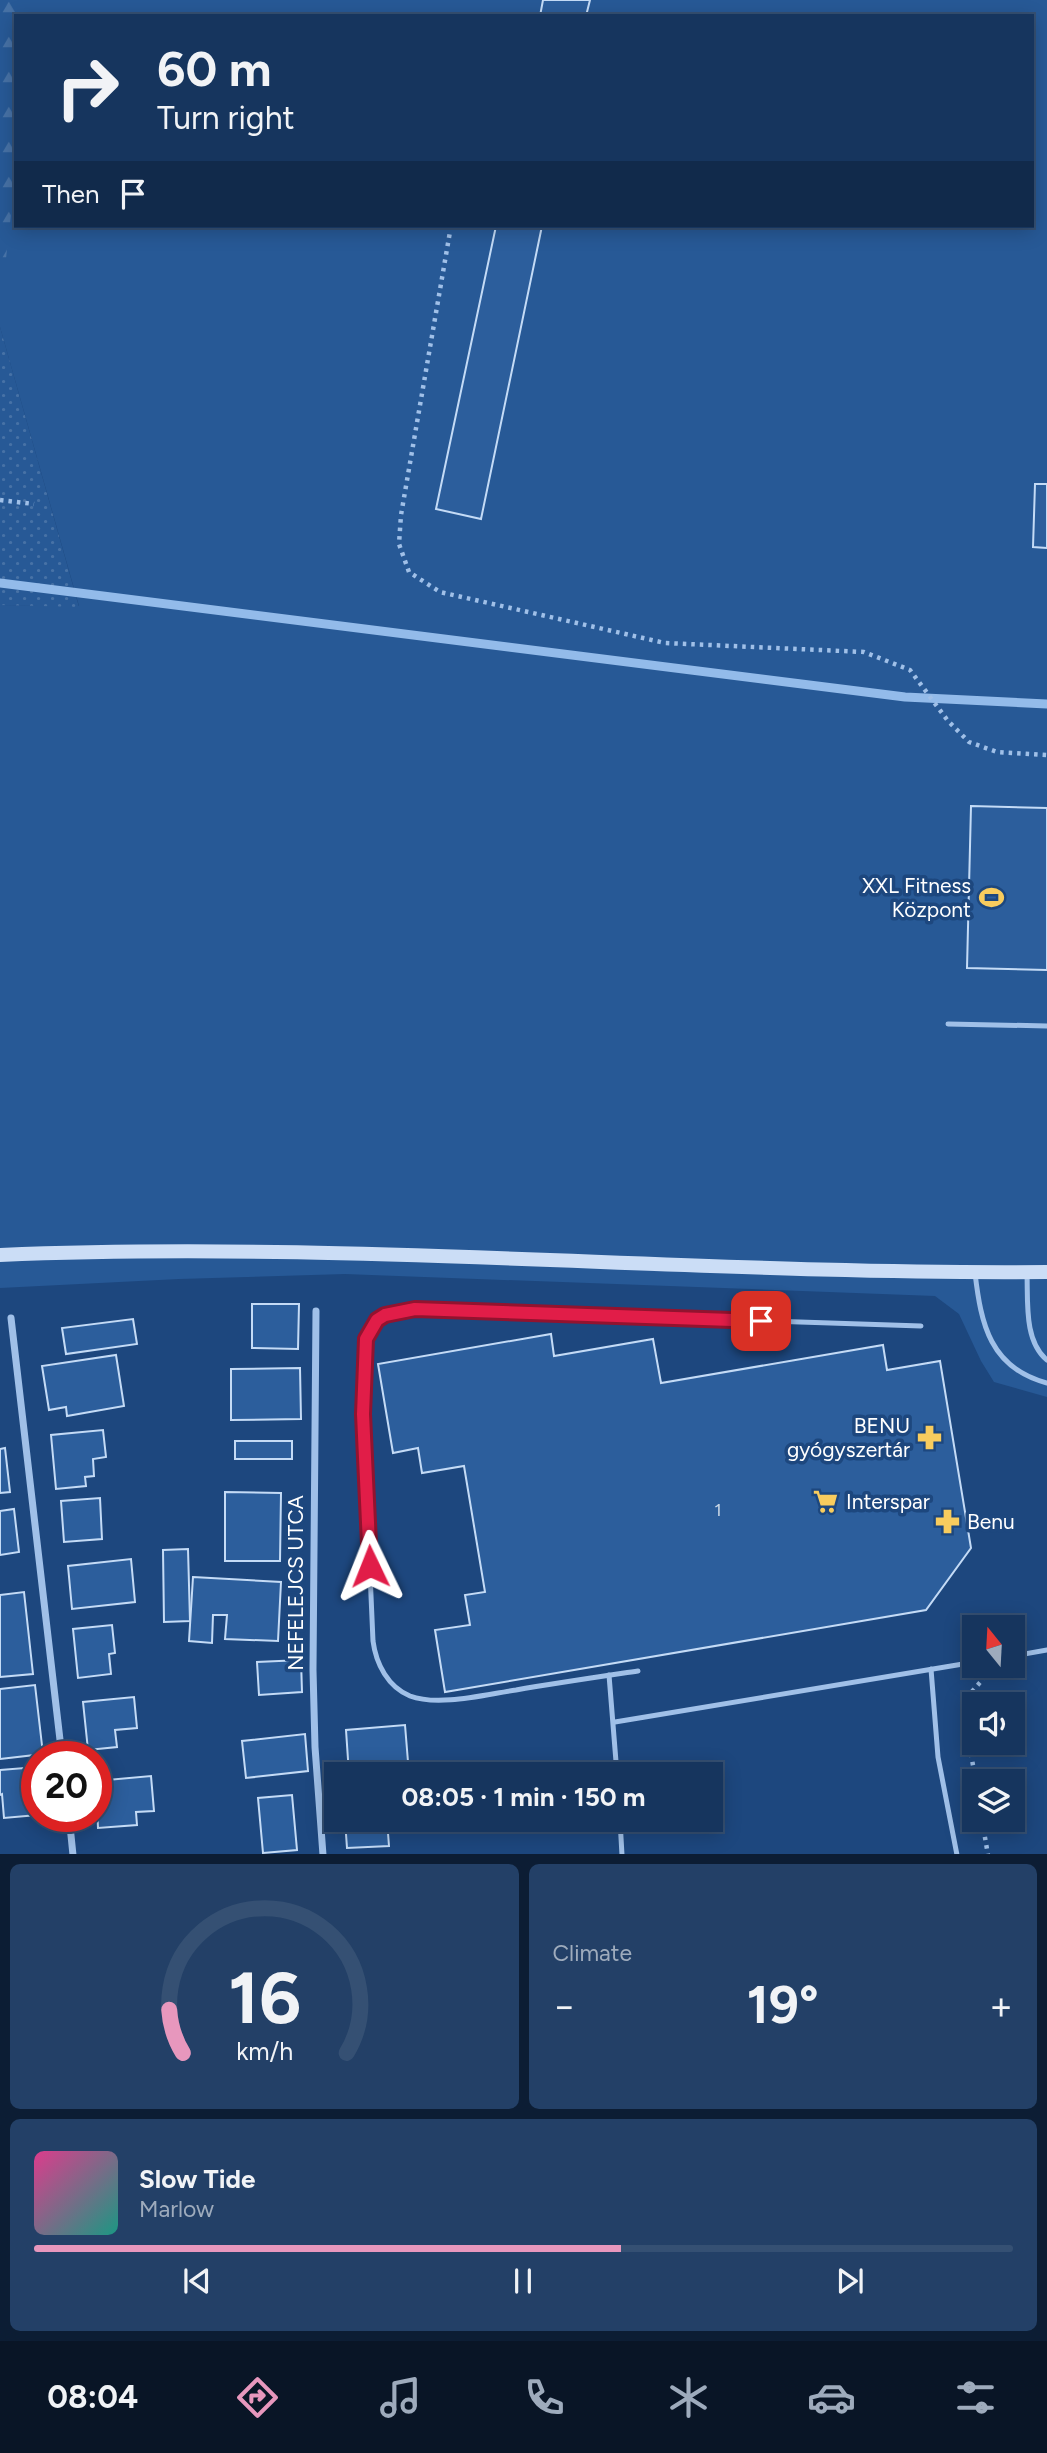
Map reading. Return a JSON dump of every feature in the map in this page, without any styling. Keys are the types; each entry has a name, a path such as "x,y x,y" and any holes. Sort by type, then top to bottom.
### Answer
{"street":[{"path":"0,1255 303,1252 624,1264 1047,1272"},
{"name":"NEFELEJCS UTCA","path":"316,1311 313,1670 315,1747 323,1854"},
{"path":"10,1318 60,1741"},
{"path":"71,1832 73,1854"}],"lane":[{"path":"948,1024 1047,1026"},
{"path":"975,1272 979,1303 994,1345 1006,1363 1021,1374 1047,1383"},
{"path":"1026,1272 1031,1335 1035,1346 1047,1360"},
{"path":"638,1671 464,1698 431,1699 411,1696 402,1691 382,1671 373,1642 363,1414 366,1339 377,1320 385,1315 415,1309 921,1326"},
{"path":"1026,1654 1047,1650"},
{"path":"615,1722 962,1664"},
{"path":"931,1670 938,1756 957,1854"},
{"path":"609,1675 617,1762"},
{"path":"621,1832 622,1854"}],"path":[{"path":"451,228 401,515 399,544 409,572 440,592 665,643 864,652 910,670 948,721 969,742 997,752 1047,755"},
{"path":"0,500 34,504"},
{"path":"974,1769 964,1714 968,1696 984,1678"},
{"path":"984,1832 988,1854"}],"green space":[{"path":"0,0 1047,0 1047,1397 994,1382 959,1314 935,1296 345,1274 0,1288 0,605 79,606 0,327"},
{"path":"0,0 35,0 33,14 14,14 14,188 0,311"},
{"path":"0,327 79,607 0,605"}],"building":[{"path":"543,0 590,0 586,14 540,14"},
{"path":"496,228 542,228 481,519 436,509"},
{"path":"1035,484 1047,484 1047,548 1033,547"},
{"path":"971,806 1047,808 1047,970 967,968"},
{"path":"252,1304 299,1304 298,1349 252,1348"},
{"path":"133,1319 137,1344 66,1354 62,1328"},
{"path":"551,1334 554,1356 653,1339 661,1383 883,1345 887,1370 940,1361 971,1548 926,1610 445,1692 435,1630 470,1625 465,1595 485,1592 464,1466 422,1473 418,1448 393,1453 378,1364"},
{"path":"116,1355 124,1406 67,1416 66,1407 49,1410 42,1366"},
{"path":"300,1368 301,1419 231,1420 231,1369"},
{"path":"103,1430 106,1457 93,1459 94,1476 85,1477 86,1486 56,1489 51,1435"},
{"path":"235,1441 292,1441 292,1459 235,1459"},
{"path":"5,1448 10,1492 0,1493 0,1449"},
{"path":"225,1492 281,1493 280,1561 225,1561"},
{"path":"100,1498 102,1539 64,1542 61,1501"},
{"path":"14,1509 19,1552 0,1555 0,1511"},
{"path":"188,1549 190,1621 164,1622 163,1550"},
{"path":"131,1559 135,1602 72,1609 68,1566"},
{"path":"193,1577 281,1582 278,1641 225,1639 227,1615 213,1615 212,1643 189,1641"},
{"path":"24,1592 33,1674 0,1677 0,1595"},
{"path":"112,1625 115,1653 109,1654 111,1674 78,1678 73,1629"},
{"path":"301,1660 302,1692 259,1695 257,1662"},
{"path":"35,1685 41,1741 21,1741 21,1757 0,1759 0,1689"},
{"path":"134,1697 137,1728 115,1730 117,1747 112,1748 112,1741 87,1741 83,1702"},
{"path":"405,1725 408,1762 348,1762 346,1730"},
{"path":"305,1734 308,1771 246,1778 242,1741"},
{"path":"21,1768 21,1816 4,1818 0,1770"},
{"path":"151,1776 154,1811 136,1812 137,1825 112,1827 112,1780"},
{"path":"292,1795 297,1850 263,1853 258,1798"},
{"path":"346,1832 388,1832 389,1846 347,1848"}],"waterway":[{"path":"0,583 905,697 1047,704"}],"place":[{"name":"XXL Fitness Központ","path":"991,898"},
{"name":"BENU gyógyszertár","path":"930,1438"},
{"name":"Interspar","path":"826,1502"},
{"name":"Benu","path":"947,1522"}],"route":[{"path":"370,1566 363,1414 366,1339 377,1320 385,1315 415,1309 761,1321"}]}
